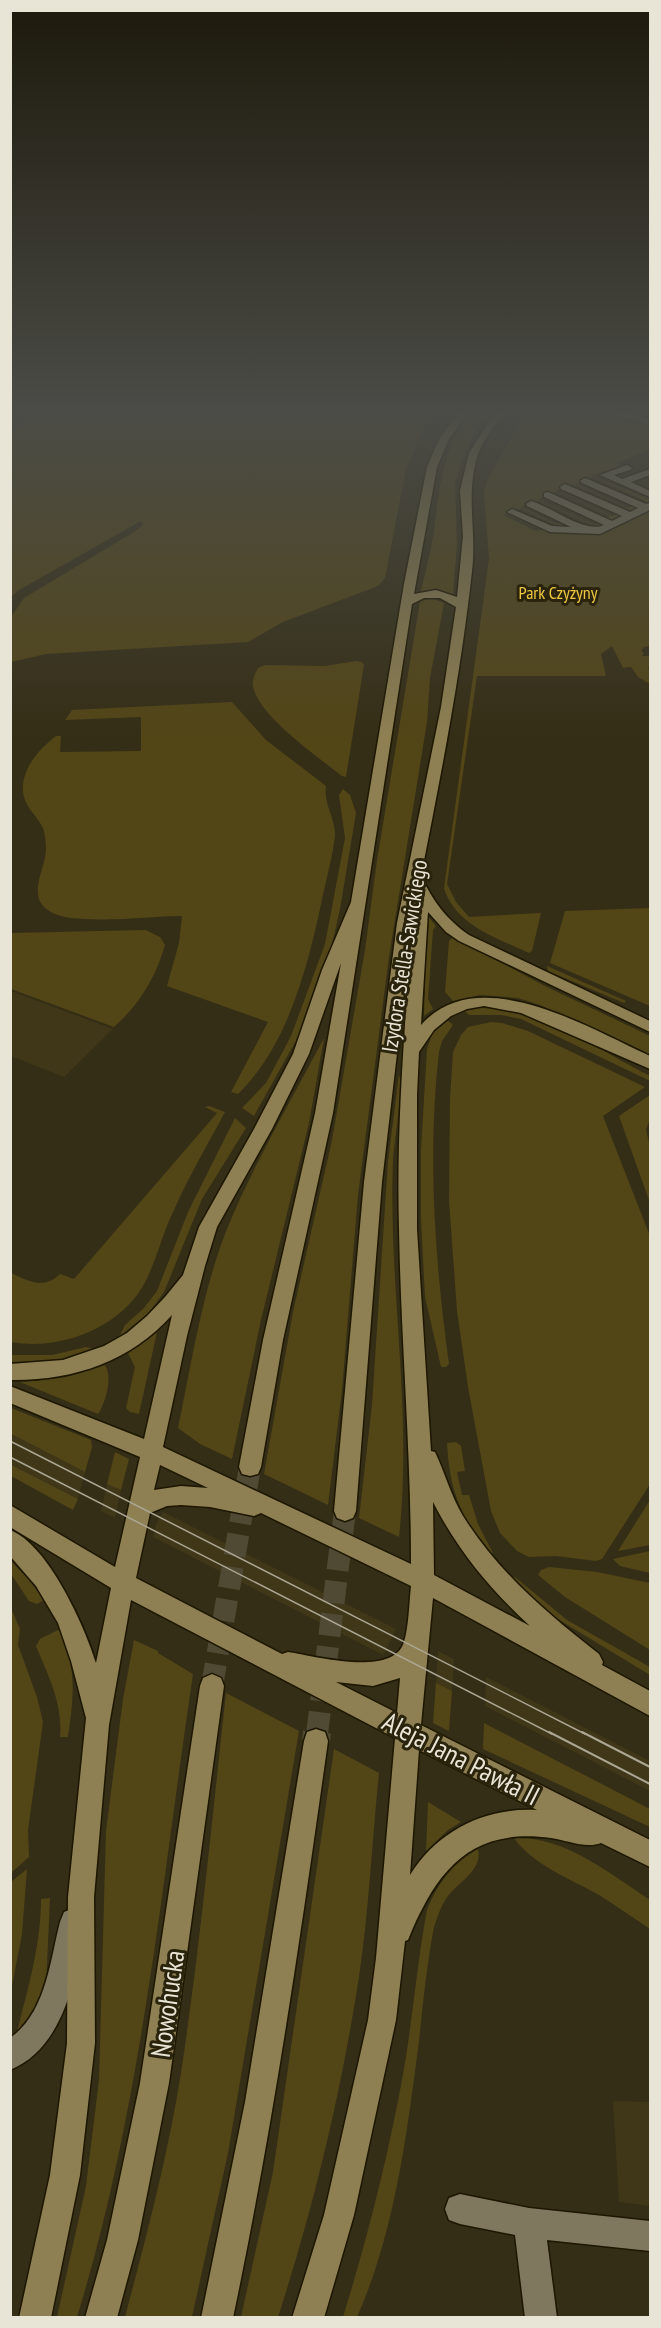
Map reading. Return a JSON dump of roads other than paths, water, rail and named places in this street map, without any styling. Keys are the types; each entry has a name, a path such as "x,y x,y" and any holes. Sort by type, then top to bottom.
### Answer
{"main road":[{"path":"250,1467 280,1308 324,1113 345,989 356,905 422,521"},
{"name":"Izydora Stella-Sawickiego","path":"345,1511 373,1182 405,923 447,707 462,607 468,536 467,521"},
{"path":"408,602 421,595 436,594 452,598 462,607"},
{"path":"415,877 422,895 451,929 464,938 651,1028"},
{"path":"308,2318 339,2215 362,2120 382,2020 390,1958 415,1647 423,1581 420,1427 408,1229 408,1095 422,895"},
{"path":"34,2318 65,2175 81,2043 81,1898 97,1725 139,1507 195,1266 213,1218 263,1129 301,1054 330,970 356,905"},
{"path":"412,1051 432,1022 448,1010 476,1002 495,1001 530,1009 651,1063"},
{"path":"10,1372 37,1372 67,1368 96,1359 122,1346 147,1329 166,1309 195,1266"},
{"path":"10,1394 152,1450 423,1581 643,1700"},
{"path":"420,1427 428,1462 443,1500 461,1534 480,1562 500,1585 556,1635 643,1700"},
{"path":"139,1507 166,1495 181,1494 273,1509"},
{"name":"Aleja Jana Pawła II","path":"10,1515 124,1584 408,1732 651,1854"},
{"path":"10,1540 36,1568 63,1606 86,1664 97,1725"},
{"name":"Aleja Jana Pawła II","path":"272,1660 376,1676 396,1668 406,1660 415,1647"},
{"name":"Nowohucka","path":"101,2318 130,2208 157,2080 212,1686"},
{"path":"217,2318 247,2181 263,2090 316,1741"},
{"path":"390,1958 400,1925 418,1886 446,1852 465,1838 497,1825 513,1823 577,1830 620,1840"}],"street":[{"path":"531,521 550,529 588,531 603,530 622,521"},
{"path":"566,521 588,531"},
{"path":"604,521 613,525"},
{"path":"10,2056 30,2043 46,2019 81,1898"},
{"path":"460,2210 529,2223 651,2236"},
{"path":"529,2223 541,2318"}],"tunnel":[{"path":"212,1686 250,1467"},
{"path":"317,1734 345,1511"},
{"path":"316,1741 317,1732"}],"tram line":[{"path":"10,1441 585,1734"},
{"path":"10,1457 552,1734"},
{"path":"549,1732 650,1784"},
{"path":"582,1732 650,1767"}],"park label":[{"name":"Park Czyżyny","path":"558,593"}]}
